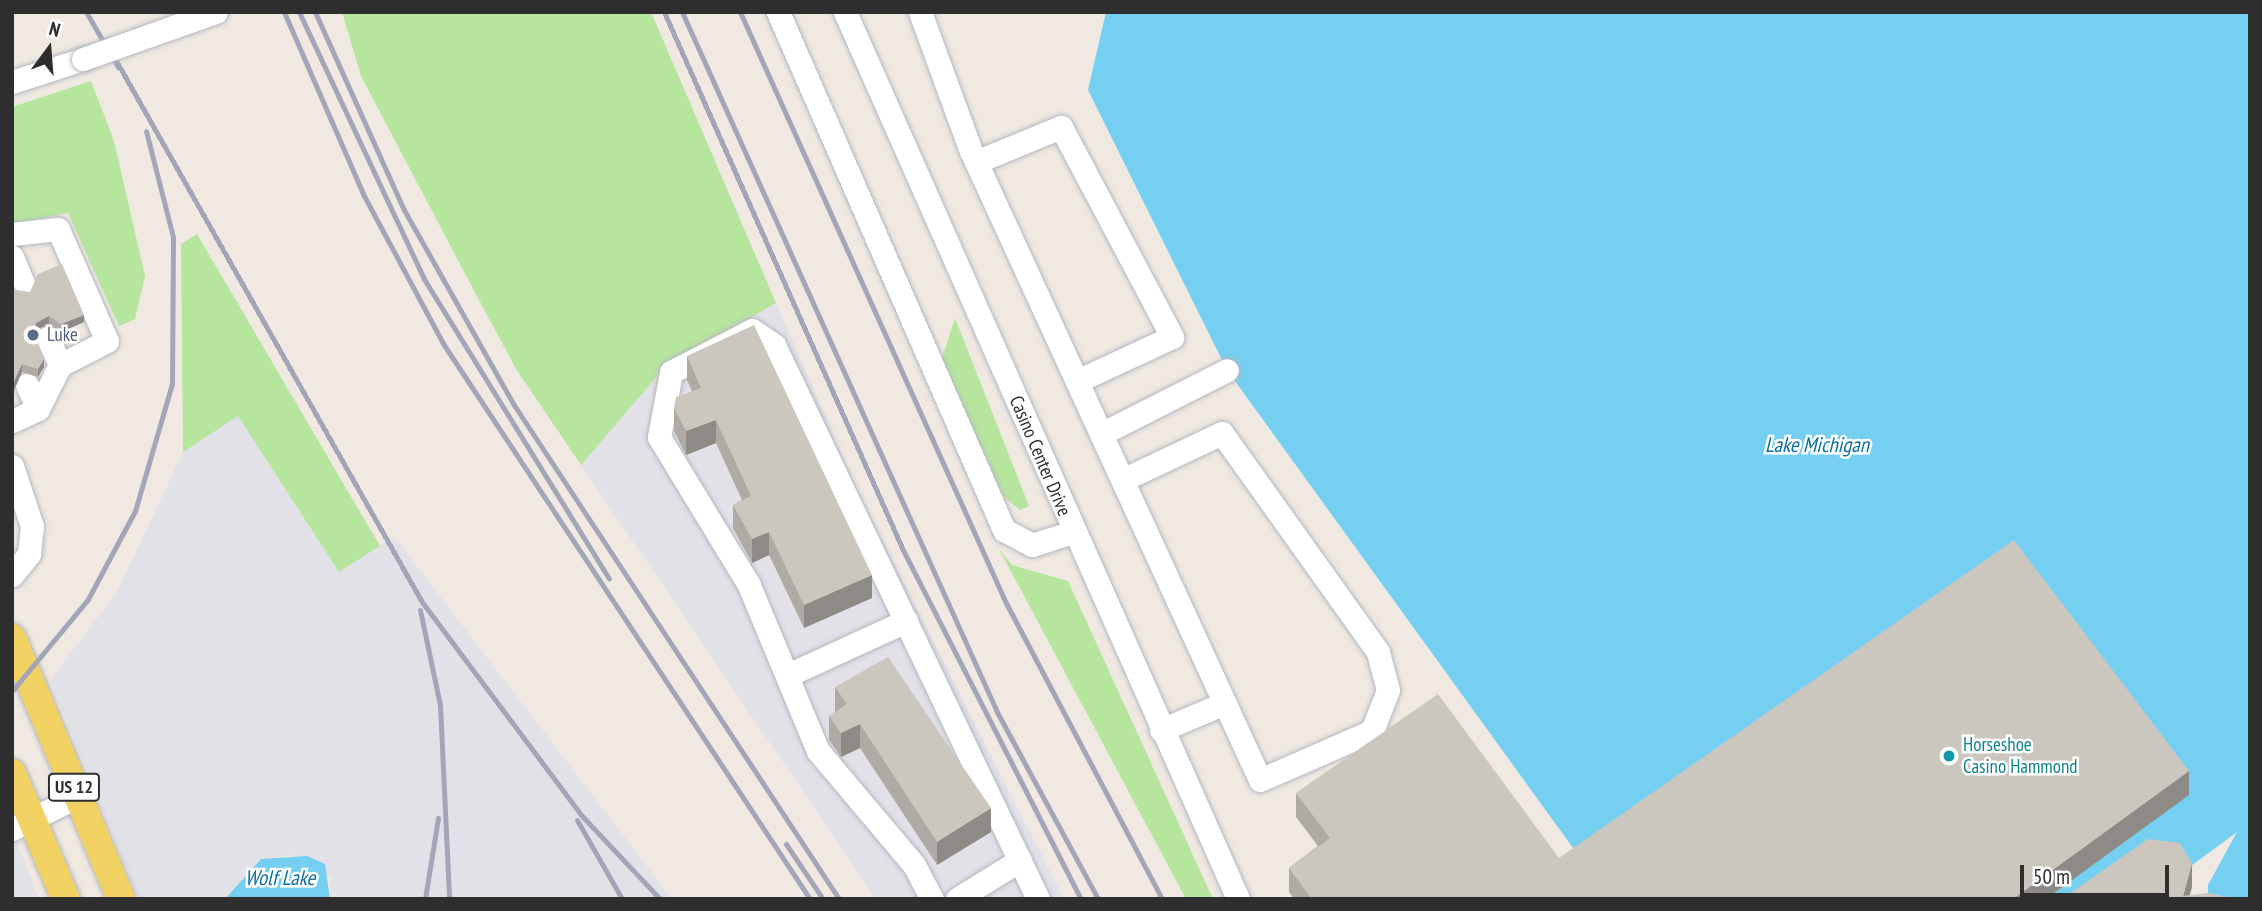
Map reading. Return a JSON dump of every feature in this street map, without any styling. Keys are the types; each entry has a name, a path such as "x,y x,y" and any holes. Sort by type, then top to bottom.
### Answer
{"main road":[{"name":"US 12","path":"12,638 121,899"},
{"name":"US 12","path":"12,773 19,821 66,899"}],"street":[{"path":"12,82 216,12"},
{"path":"778,12 1004,530 1032,545 1073,532"},
{"name":"Casino Center Drive","path":"845,12 1073,532 1238,899"},
{"path":"920,12 976,162 1122,480 1225,703 1260,780 1372,731 1386,704 1388,680 1366,631 1222,433 1122,480"},
{"path":"976,162 1061,127 1172,337 1077,381"},
{"path":"12,234 58,229 107,341 60,365 38,409 12,421"},
{"path":"12,257 25,287"},
{"path":"932,899 914,866 818,751 790,674 749,585 659,436 671,372 752,330 774,345 1038,899"},
{"path":"48,338 60,365"},
{"path":"1101,434 1227,370"},
{"path":"27,385 38,409"},
{"path":"12,466 32,526 29,554 12,575"},
{"path":"790,674 906,621"},
{"path":"1161,730 1225,703"},
{"path":"19,821 78,796"},
{"path":"957,899 1020,860"}],"shaded area":[{"path":"776,303 860,496 1064,899 876,899 581,465 665,367"},
{"path":"238,415 339,572 394,536 672,899 330,899 331,879 293,855 261,859 225,899 139,899 50,680 117,592 183,452"},
{"path":"12,829 39,899 12,899"}],"green space":[{"path":"342,12 651,12 776,303 665,367 581,465 516,369 461,266 361,76"},
{"path":"91,81 114,141 145,276 135,319 119,326 68,213 12,224 12,107"},
{"path":"197,234 380,546 339,572 238,416 183,452 181,244"},
{"path":"955,318 1029,506 1020,510 1004,497 942,358"},
{"path":"999,549 1012,565 1068,581 1213,899 1186,899"}],"water":[{"name":"Lake Michigan","path":"1106,12 2250,12 2250,899 2208,899 2208,885 2237,832 2146,899 1610,899 1227,370 1088,90"},
{"name":"Wolf Lake","path":"307,856 325,864 330,899 225,899 261,859"}],"building":[{"name":"Luke","path":"62,264 84,315 61,324 49,316 36,323 34,336 44,359 38,369 22,364 12,383 12,282 16,290 30,292 38,274"},
{"path":"754,325 872,575 804,605 769,532 752,539 733,505 751,496 716,420 686,431 674,408 676,397 701,388 687,356"},
{"name":"Horseshoe Casino Hammond","path":"2014,540 2189,771 2013,899 1312,899 1289,868 1330,838 1296,793 1438,694 1559,858"},
{"path":"888,657 991,808 937,842 860,724 841,733 829,716 847,704 835,687"},
{"path":"2148,839 2180,843 2192,863 2183,896 2208,893 2239,899 2062,899"}],"railway":[{"path":"86,12 118,67"},
{"path":"284,12 363,194 444,345 810,899"},
{"path":"299,12 424,279 609,579"},
{"path":"315,12 404,210 514,405 839,899"},
{"path":"664,12 903,550 1081,899"},
{"path":"682,12 997,712 1098,899"},
{"path":"740,12 1006,603 1162,899"},
{"path":"114,57 422,602 583,817 660,899"},
{"path":"12,691 88,599 135,511 172,384 173,237 146,131"},
{"path":"420,610 440,705 449,899"},
{"path":"425,899 438,818"},
{"path":"577,820 622,899"},
{"path":"786,844 823,899"}],"place":[{"name":"Luke","path":"33,335"},
{"name":"Horseshoe Casino Hammond","path":"1949,756"}]}
